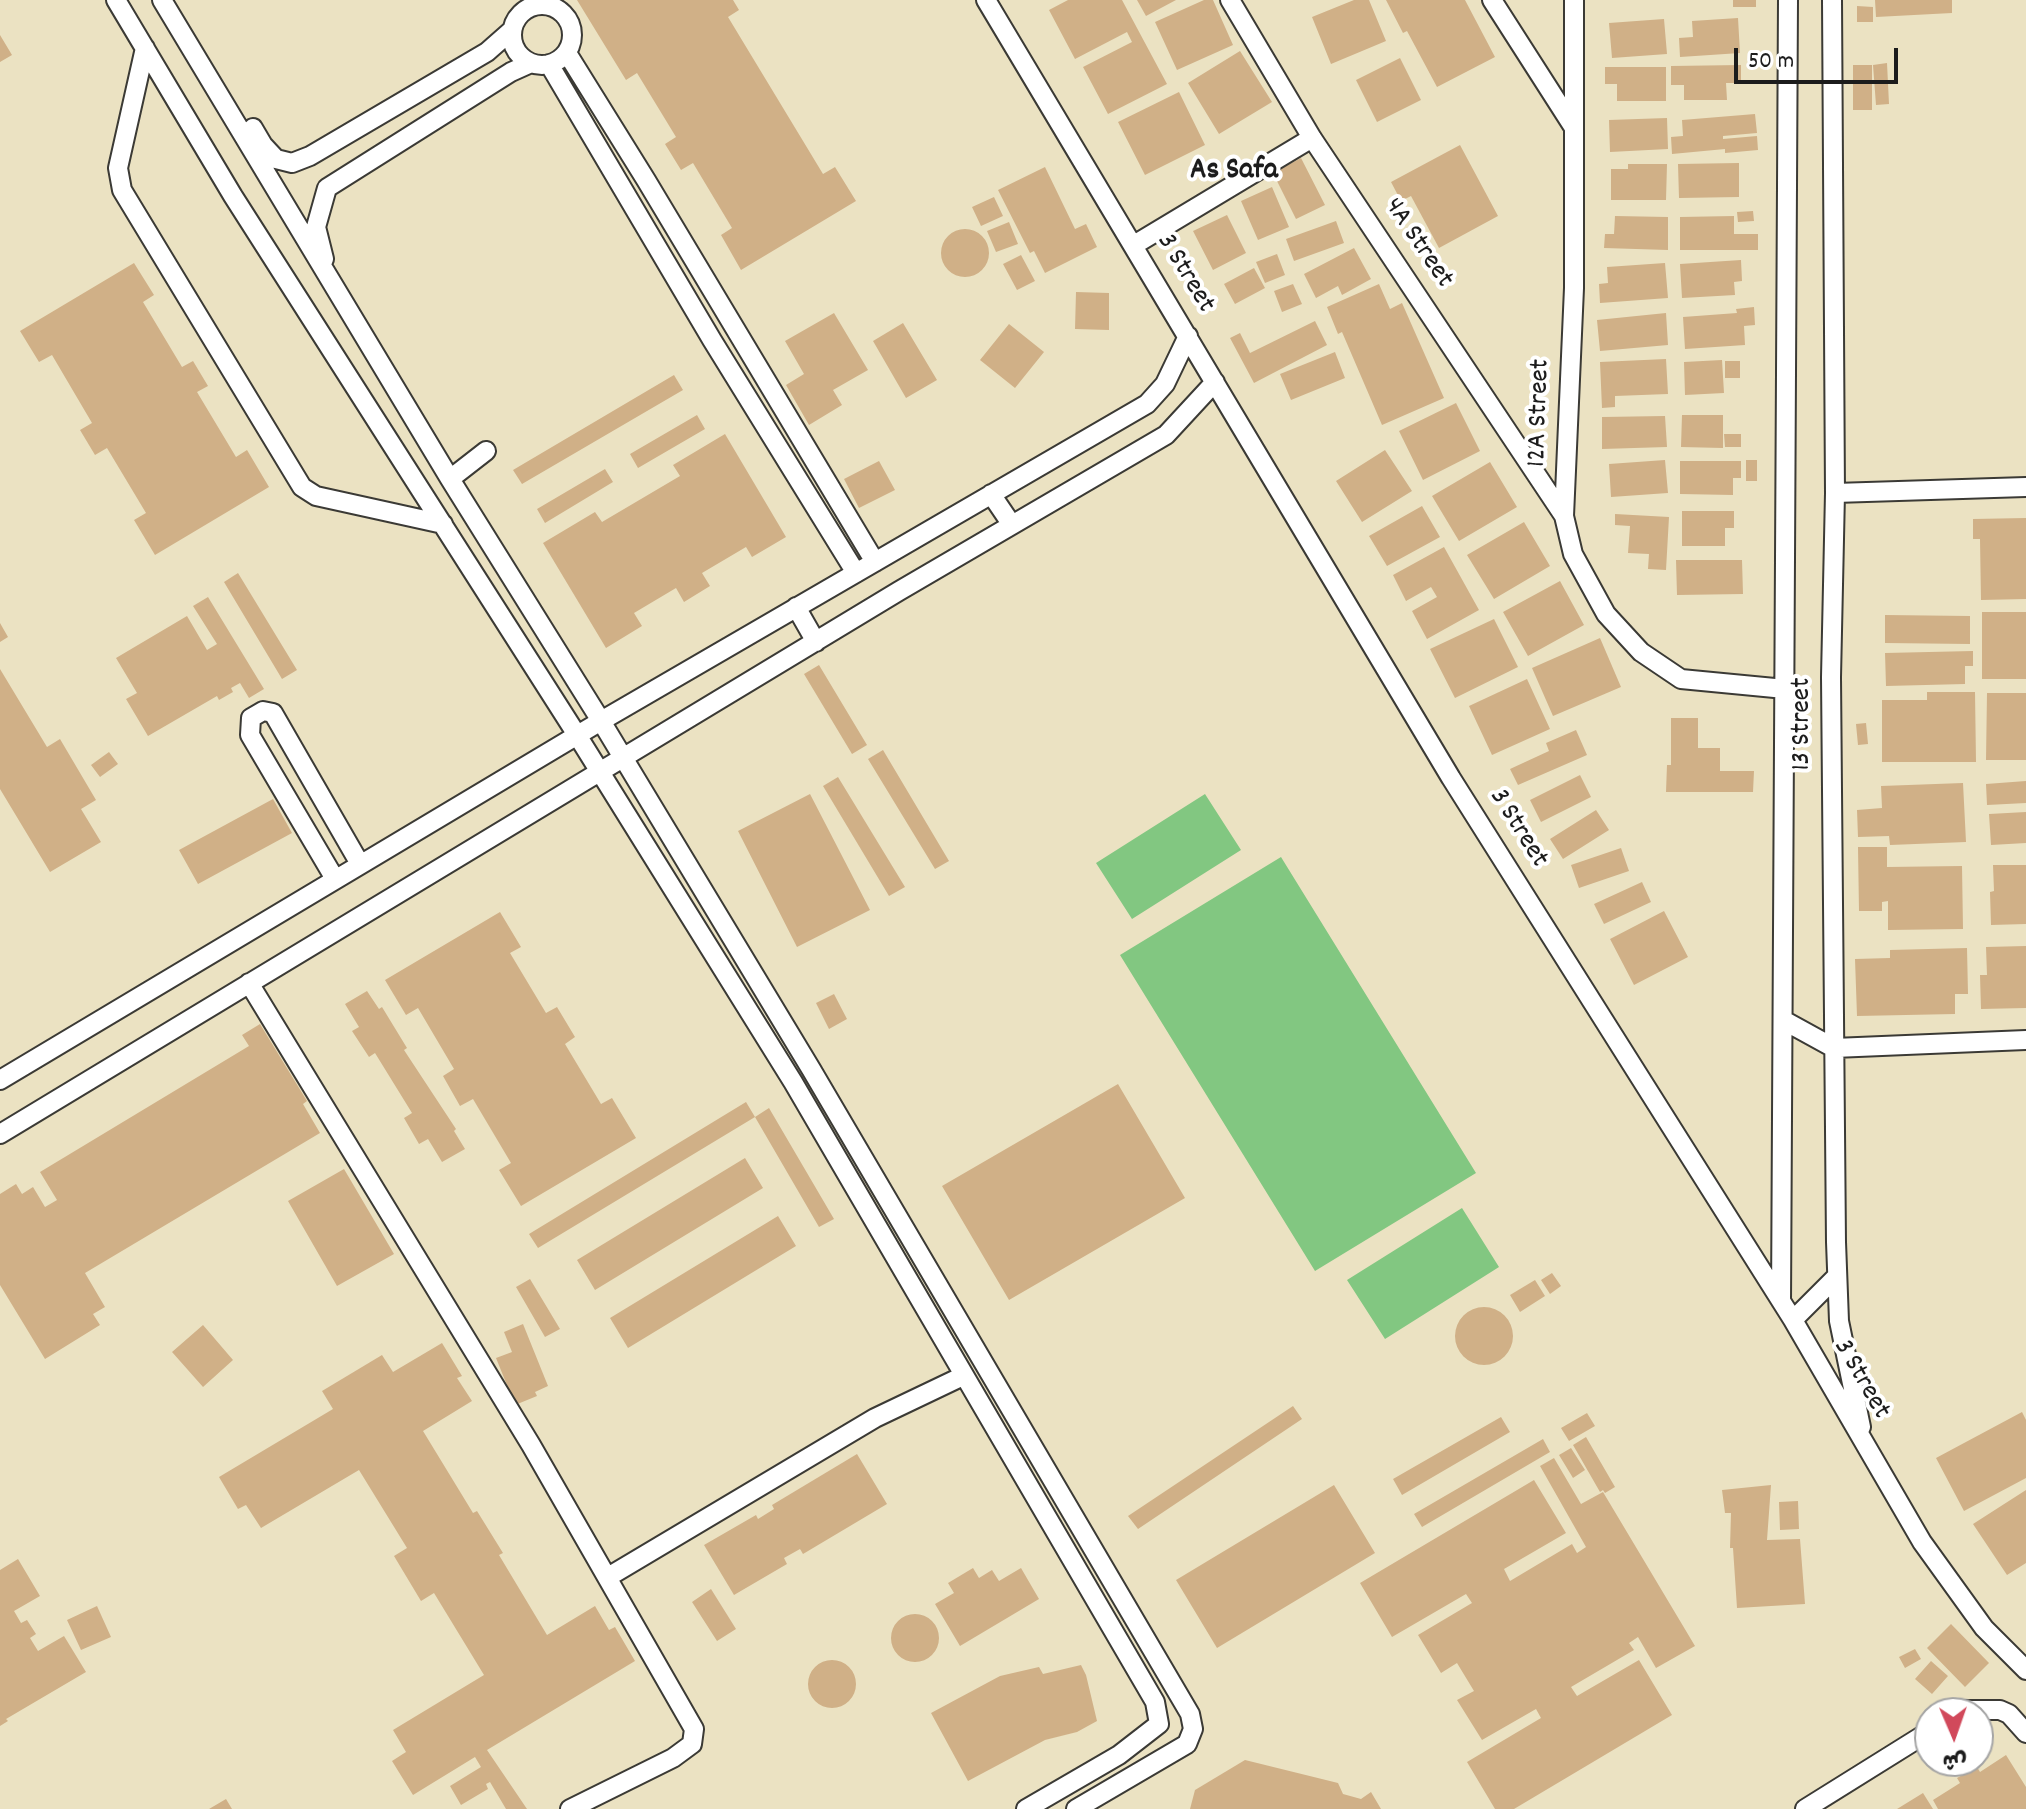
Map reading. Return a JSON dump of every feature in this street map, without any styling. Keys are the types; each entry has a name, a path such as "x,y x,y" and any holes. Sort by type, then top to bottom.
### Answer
{"street":[{"path":"116,0 233,196 577,735 793,1082 1155,1702 1159,1724"},
{"path":"162,0 811,1069 1190,1714 1193,1729 1187,1744 1076,1809"},
{"path":"506,0 514,24 513,44 520,56 540,64 856,573"},
{"name":"3 Street","path":"986,0 1451,778 1793,1320 1922,1542 1984,1628 2026,1670"},
{"name":"4A Street","path":"1230,0 1312,138 1564,516"},
{"path":"1492,0 1574,128"},
{"name":"12A Street","path":"1574,0 1574,288 1564,516 1573,554 1606,614 1641,652 1681,679 1785,689"},
{"name":"13 Street","path":"1781,1301 1788,0"},
{"name":"13 Street","path":"1832,0 1835,493 1831,677 1837,1276 1839,1321 1865,1445"},
{"path":"222,100 247,117 263,145 276,159 292,163 310,156 487,52 527,8 539,2 554,6 565,14 572,25 573,39 567,53 558,61 511,72 327,188 316,227 329,277"},
{"path":"145,48 118,168 122,190 302,487 316,496 443,524"},
{"path":"567,53 875,562"},
{"path":"1134,245 1312,138"},
{"path":"0,1080 577,735 1147,404 1165,384 1188,336"},
{"path":"0,1134 816,642 1166,435 1215,382"},
{"path":"1147,404 1166,435"},
{"path":"450,479 486,451"},
{"path":"1835,493 2026,487"},
{"path":"991,494 1012,525"},
{"path":"796,607 816,642"},
{"path":"335,879 250,735 251,718 263,711 273,713 360,864"},
{"path":"249,983 526,1438 614,1573 694,1729 692,1744 673,1758 570,1809"},
{"path":"1783,1020 1834,1048 2026,1040"},
{"path":"793,1082 811,1069"},
{"path":"1793,1320 1837,1276"},
{"path":"953,1358 976,1347"},
{"path":"614,1573 875,1418 963,1376"},
{"path":"1994,1710 2009,1714 2026,1733"},
{"path":"1026,1809 1119,1755 1159,1724 1193,1729"},
{"path":"1805,1809 1914,1741"}],"green space":[{"path":"1205,794 1241,850 1132,919 1096,863"},
{"path":"1281,857 1476,1173 1315,1271 1120,955"},
{"path":"1462,1208 1499,1267 1385,1339 1347,1280"}],"building":[{"path":"577,0 733,0 739,10 728,17 823,174 835,167 856,201 741,270 721,235 732,228 693,163 681,170 665,144 676,137 637,73 626,80"},
{"path":"1068,0 1122,0 1167,84 1108,114 1083,67 1132,42 1127,32 1075,59 1049,10"},
{"path":"1137,0 1176,0 1146,16"},
{"path":"1204,0 1213,0 1233,45 1177,70 1155,22"},
{"path":"1354,0 1369,0 1386,41 1331,64 1312,17"},
{"path":"1386,0 1465,0 1495,57 1437,87 1407,31 1403,33"},
{"path":"1733,0 1756,0 1756,7 1733,7"},
{"path":"1875,0 1952,0 1952,13 1876,17"},
{"path":"1857,6 1873,7 1873,22 1857,22"},
{"path":"1738,18 1740,53 1680,57 1679,38 1693,37 1692,21"},
{"path":"1664,19 1667,54 1612,58 1609,23"},
{"path":"0,35 12,55 0,62"},
{"path":"1240,51 1272,102 1219,134 1188,83"},
{"path":"1400,58 1421,100 1377,122 1356,80"},
{"path":"1887,63 1889,104 1876,105 1873,65"},
{"path":"1741,65 1741,83 1726,83 1727,100 1684,100 1684,85 1671,85 1671,66"},
{"path":"1853,65 1872,65 1872,110 1853,110"},
{"path":"1605,67 1666,67 1666,101 1617,101 1617,84 1605,84"},
{"path":"1179,92 1205,145 1145,175 1118,122"},
{"path":"1755,114 1757,133 1723,136 1723,139 1757,136 1758,150 1725,153 1725,149 1672,154 1671,137 1683,136 1682,120"},
{"path":"1667,118 1668,149 1610,152 1609,120"},
{"path":"1460,145 1498,216 1439,248 1411,196 1401,201 1391,182"},
{"path":"1301,158 1325,205 1296,219 1273,173"},
{"path":"1739,163 1739,197 1679,198 1678,164"},
{"path":"1628,164 1667,164 1666,200 1611,200 1611,169 1628,169"},
{"path":"1045,167 1075,229 1086,224 1097,247 1045,273 1034,251 1030,253 998,190"},
{"path":"1272,187 1289,227 1258,240 1241,201"},
{"path":"994,197 1003,216 981,226 972,207"},
{"path":"1753,211 1754,221 1738,222 1737,212"},
{"path":"1227,215 1246,253 1213,270 1193,231"},
{"path":"1615,216 1668,217 1668,250 1604,248 1605,234 1614,234"},
{"path":"1734,216 1734,234 1758,234 1758,250 1680,250 1680,217"},
{"path":"1336,221 1344,243 1294,261 1286,239"},
{"path":"1009,222 1018,244 996,252 987,231"},
{"path":"965,229 982,236 989,253 982,270 965,277 948,270 941,253 948,236"},
{"path":"1354,248 1371,279 1342,295 1338,286 1316,298 1304,274"},
{"path":"1277,254 1285,275 1265,283 1256,262"},
{"path":"1021,255 1035,281 1017,290 1003,264"},
{"path":"1741,260 1742,281 1734,282 1735,295 1682,298 1680,264"},
{"path":"134,263 154,295 143,302 182,367 193,361 208,386 197,392 236,457 247,450 269,487 155,555 134,520 146,513 107,448 95,455 80,430 92,423 52,355 39,362 20,331"},
{"path":"1665,263 1668,298 1600,303 1599,284 1608,283 1607,267"},
{"path":"1254,268 1265,288 1235,304 1224,284"},
{"path":"1293,284 1302,304 1282,312 1274,291"},
{"path":"1379,284 1390,309 1402,303 1444,398 1382,425 1342,332 1338,334 1327,307"},
{"path":"1076,292 1109,293 1109,330 1075,329"},
{"path":"1754,307 1755,325 1744,326 1745,345 1685,349 1683,317 1737,313 1736,309"},
{"path":"834,313 868,370 833,390 842,405 809,425 786,385 804,374 785,341"},
{"path":"1666,313 1668,345 1600,351 1597,320"},
{"path":"1315,321 1327,345 1254,383 1230,338 1240,333 1250,353"},
{"path":"903,323 937,380 906,398 873,341"},
{"path":"1009,324 1044,352 1015,388 980,360"},
{"path":"1335,352 1345,378 1291,400 1280,374"},
{"path":"1666,359 1668,394 1615,396 1615,407 1602,408 1600,362"},
{"path":"1722,360 1724,393 1685,395 1684,362"},
{"path":"1725,361 1740,361 1740,378 1725,378"},
{"path":"674,375 683,390 522,484 513,470"},
{"path":"1456,403 1480,451 1423,480 1399,431"},
{"path":"697,415 705,429 638,468 630,454"},
{"path":"1682,415 1723,415 1723,448 1681,447"},
{"path":"1665,416 1667,447 1602,449 1602,417"},
{"path":"725,434 786,537 752,557 746,547 702,573 710,586 684,602 676,588 634,613 642,626 606,648 543,543 595,512 602,522 680,476 673,465"},
{"path":"1724,434 1741,434 1741,447 1725,447"},
{"path":"1385,450 1412,491 1362,522 1336,481"},
{"path":"1665,460 1668,493 1611,497 1609,464"},
{"path":"1746,460 1757,460 1757,481 1746,481"},
{"path":"879,461 895,490 859,508 844,479"},
{"path":"1680,461 1741,461 1741,478 1733,478 1733,495 1680,494"},
{"path":"1490,462 1517,507 1459,541 1432,496"},
{"path":"605,469 613,482 545,523 537,509"},
{"path":"1422,506 1440,537 1387,566 1369,536"},
{"path":"1682,511 1734,511 1734,528 1725,528 1725,546 1682,546"},
{"path":"1615,514 1669,517 1666,570 1648,569 1649,554 1628,553 1630,526 1615,525"},
{"path":"2026,518 2026,599 1981,600 1980,539 1973,539 1973,519"},
{"path":"1524,522 1550,566 1494,599 1467,555"},
{"path":"1444,547 1479,610 1427,639 1412,611 1437,597 1431,587 1406,601 1393,575"},
{"path":"1676,560 1742,560 1743,594 1677,595"},
{"path":"238,573 297,670 282,679 224,582"},
{"path":"1560,581 1584,625 1528,656 1503,612"},
{"path":"208,597 264,689 249,698 240,683 231,688 233,692 219,700 217,696 148,736 126,699 137,693 116,658 187,616 207,650 217,644 193,606"},
{"path":"1982,612 2026,612 2026,679 1982,679"},
{"path":"1885,615 1970,616 1970,644 1885,643"},
{"path":"1494,619 1518,667 1455,698 1430,649"},
{"path":"0,623 8,637 0,642"},
{"path":"1600,638 1621,687 1553,716 1532,668"},
{"path":"1973,651 1973,666 1965,666 1965,684 1886,686 1885,653"},
{"path":"819,665 867,745 852,754 804,674"},
{"path":"0,669 47,747 60,739 96,800 81,809 101,842 50,872 0,789"},
{"path":"1527,679 1550,729 1492,755 1469,706"},
{"path":"1927,692 1975,692 1976,762 1882,762 1882,700 1927,700"},
{"path":"1987,693 2026,693 2026,760 1986,760"},
{"path":"1671,718 1698,718 1698,748 1720,748 1720,771 1754,771 1753,792 1666,792 1667,765 1671,765"},
{"path":"1866,723 1868,744 1858,745 1856,724"},
{"path":"1576,730 1587,755 1518,785 1510,769 1549,751 1546,743"},
{"path":"883,750 949,861 935,869 868,759"},
{"path":"109,752 118,764 100,777 91,765"},
{"path":"1580,775 1591,797 1541,822 1530,800"},
{"path":"838,777 905,887 889,896 823,786"},
{"path":"2026,781 2026,803 1987,805 1986,784"},
{"path":"1963,783 1966,842 1890,845 1889,836 1858,837 1857,810 1882,808 1881,786"},
{"path":"810,794 870,910 797,947 738,831"},
{"path":"273,799 292,833 198,884 179,850"},
{"path":"1596,810 1609,830 1563,859 1550,839"},
{"path":"2026,812 2026,843 1991,845 1989,814"},
{"path":"1858,847 1887,847 1887,867 1962,866 1963,929 1888,930 1888,901 1882,902 1882,911 1859,911"},
{"path":"1621,848 1629,871 1579,888 1571,865"},
{"path":"1993,865 2026,865 2026,924 1991,925"},
{"path":"1642,882 1651,902 1604,924 1594,904"},
{"path":"1664,911 1688,957 1634,985 1610,939"},
{"path":"500,912 521,947 510,953 546,1013 557,1007 575,1037 565,1044 601,1104 612,1098 636,1138 521,1206 499,1170 511,1163 473,1099 460,1106 443,1076 454,1069 418,1008 406,1015 385,980"},
{"path":"2026,946 2026,1008 1981,1009 1980,975 1987,975 1986,947"},
{"path":"1967,948 1968,994 1955,994 1955,1014 1857,1016 1855,959 1890,958 1890,950"},
{"path":"367,991 379,1009 382,1007 407,1048 404,1050 456,1129 454,1131 465,1149 442,1162 428,1139 419,1144 404,1118 412,1113 375,1053 369,1057 352,1031 359,1027 345,1004"},
{"path":"834,994 847,1019 829,1029 816,1003"},
{"path":"260,1024 307,1101 303,1104 320,1133 85,1273 105,1307 93,1314 100,1325 45,1359 0,1285 0,1194 16,1184 22,1194 33,1187 45,1207 57,1200 40,1172 249,1046 242,1035"},
{"path":"1118,1084 1185,1198 1009,1300 942,1186"},
{"path":"746,1102 755,1117 538,1248 529,1234"},
{"path":"769,1108 834,1219 819,1227 755,1117"},
{"path":"745,1158 763,1188 595,1290 577,1260"},
{"path":"344,1169 394,1254 337,1286 288,1201"},
{"path":"778,1216 796,1246 628,1348 610,1318"},
{"path":"1552,1273 1561,1286 1550,1294 1541,1280"},
{"path":"530,1279 560,1329 545,1337 516,1287"},
{"path":"1535,1280 1545,1296 1520,1312 1510,1295"},
{"path":"1484,1307 1505,1315 1513,1336 1505,1357 1484,1365 1463,1357 1455,1336 1463,1315"},
{"path":"523,1324 548,1386 535,1392 537,1396 515,1405 496,1358 512,1352 504,1332"},
{"path":"203,1325 233,1360 203,1387 172,1352"},
{"path":"442,1343 462,1376 457,1378 472,1401 423,1431 473,1513 477,1511 503,1553 499,1555 547,1635 595,1606 609,1630 615,1627 635,1661 487,1750 527,1809 506,1809 490,1782 486,1784 488,1789 461,1805 450,1786 481,1767 475,1757 413,1795 392,1761 406,1752 393,1730 484,1675 434,1593 421,1601 394,1556 407,1548 359,1470 261,1528 246,1505 238,1509 219,1477 333,1409 322,1391 382,1355 393,1372"},
{"path":"1293,1406 1302,1419 1138,1529 1128,1516"},
{"path":"2022,1412 2026,1420 2026,1478 1964,1511 1936,1458"},
{"path":"1587,1413 1595,1426 1569,1441 1561,1428"},
{"path":"1501,1417 1510,1432 1402,1495 1393,1479"},
{"path":"1586,1437 1615,1487 1605,1493 1603,1490 1600,1492 1573,1445"},
{"path":"1543,1439 1550,1452 1422,1527 1414,1514"},
{"path":"1571,1448 1585,1470 1573,1478 1559,1455"},
{"path":"857,1454 887,1504 803,1554 800,1549 784,1558 787,1564 734,1595 704,1545 756,1515 758,1519 774,1509 772,1505"},
{"path":"1554,1458 1581,1504 1603,1492 1695,1646 1656,1668 1638,1637 1629,1643 1634,1650 1571,1687 1577,1696 1639,1660 1672,1715 1514,1809 1495,1809 1467,1762 1541,1718 1536,1709 1482,1740 1457,1700 1474,1691 1457,1663 1441,1673 1418,1635 1472,1603 1466,1594 1392,1637 1360,1583 1534,1480 1566,1533 1504,1569 1510,1581 1572,1544 1577,1553 1586,1547 1540,1466"},
{"path":"1334,1485 1375,1553 1217,1648 1176,1580"},
{"path":"1771,1485 1767,1540 1800,1539 1805,1604 1737,1608 1733,1548 1730,1548 1731,1513 1725,1513 1722,1490"},
{"path":"2026,1490 2026,1563 2007,1575 1973,1524"},
{"path":"1798,1501 1799,1529 1780,1530 1779,1502"},
{"path":"18,1559 40,1596 14,1611 21,1623 27,1620 36,1634 30,1638 38,1651 64,1636 86,1672 6,1719 8,1721 0,1726 0,1570"},
{"path":"973,1568 979,1578 992,1570 999,1581 1021,1568 1039,1599 960,1646 935,1604 954,1593 948,1583"},
{"path":"711,1589 736,1629 717,1641 692,1602"},
{"path":"97,1606 111,1637 81,1650 67,1620"},
{"path":"915,1614 932,1621 939,1638 932,1655 915,1662 898,1655 891,1638 898,1621"},
{"path":"1951,1624 1989,1663 1965,1687 1927,1648"},
{"path":"1915,1649 1921,1659 1905,1668 1899,1657"},
{"path":"832,1660 849,1667 856,1684 849,1701 832,1708 815,1701 808,1684 815,1667"},
{"path":"1931,1661 1948,1676 1932,1694 1915,1679"},
{"path":"1081,1665 1097,1721 1077,1732 1045,1740 968,1781 931,1713 1000,1676 1039,1667 1043,1674"},
{"path":"2006,1755 2026,1787 2026,1809 1938,1809 1933,1800 1960,1783 1957,1778 1994,1777 1994,1763"},
{"path":"1245,1760 1338,1783 1343,1794 1361,1799 1371,1792 1381,1809 1190,1809 1195,1790"},
{"path":"1923,1793 1933,1809 1897,1809"},
{"path":"226,1799 232,1809 209,1809"}],"district":[{"name":"As Safa","path":"1234,173"}]}
